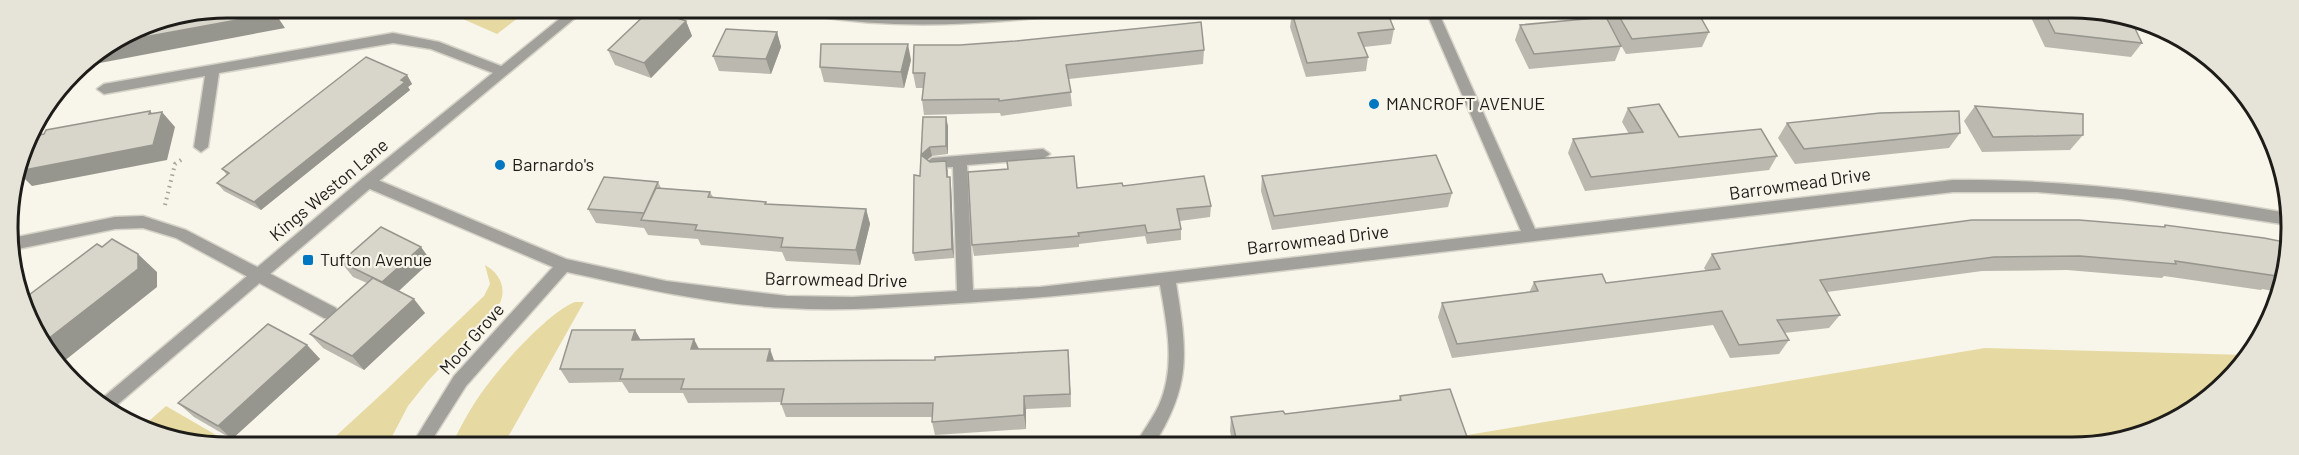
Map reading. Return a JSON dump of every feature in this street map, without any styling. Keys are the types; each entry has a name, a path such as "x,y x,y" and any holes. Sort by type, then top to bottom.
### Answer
{"street":[{"name":"Kings Weston Lane","path":"110,401 368,182 568,18"},
{"path":"888,18 907,20 979,18"},
{"path":"1435,18 1530,235"},
{"path":"104,89 393,38 406,38 434,46 501,71"},
{"path":"201,147 213,69"},
{"path":"932,163 1043,153"},
{"path":"960,160 965,298"},
{"name":"Barrowmead Drive","path":"368,182 564,265 666,287 787,302 853,303 1041,293 1734,212 1893,191 1953,186 2006,184 2118,192 2281,218"},
{"path":"18,243 115,223 143,222 181,234 330,313"},
{"name":"Moor Grove","path":"424,437 460,381 564,265"},
{"path":"1150,437 1166,411 1178,372 1178,353 1167,278"}],"path":[{"path":"165,205 172,179"}],"shaded area":[{"path":"461,18 518,18 497,34"},
{"path":"485,265 498,276 502,286 500,303 427,382 408,406 392,437 335,437 484,296 490,284"},
{"path":"575,302 584,302 508,437 456,437 474,404 493,378 534,332"},
{"path":"1985,348 2238,355 2220,376 2199,394 2164,415 2139,426 2085,437 1462,436"},
{"path":"166,406 218,436 173,430 148,421"}],"building":[{"path":"214,18 248,18 139,38 160,29 187,22"},
{"path":"642,18 677,18 686,21 644,63 608,50"},
{"path":"1294,18 1390,18 1394,29 1358,33 1368,57 1307,63"},
{"path":"1607,18 1621,46 1534,54 1520,25"},
{"path":"1620,18 1701,18 1709,32 1632,39"},
{"path":"2048,18 2099,20 2135,28 2142,43 2055,33"},
{"path":"1201,22 1204,50 1066,65 1071,92 999,101 999,99 922,100 925,73 913,73 914,45 960,45 1015,41"},
{"path":"726,29 777,32 766,59 713,56"},
{"path":"821,44 908,44 901,72 820,67"},
{"path":"366,57 407,75 401,80 405,82 254,202 217,183 229,173 222,169"},
{"path":"1659,104 1679,137 1761,129 1777,156 1591,177 1573,139 1643,132 1628,108"},
{"path":"1975,106 2083,114 2083,135 1993,137"},
{"path":"150,111 149,114 162,112 153,145 26,170 40,135 46,130"},
{"path":"1959,111 1960,133 1804,149 1787,123 1880,113"},
{"path":"923,117 946,117 946,146 930,147 921,155"},
{"path":"921,155 930,162 946,161 947,177 950,177 952,249 913,253 914,175 920,176"},
{"path":"1436,155 1452,193 1274,216 1262,176"},
{"path":"1074,156 1077,188 1122,183 1123,186 1204,176 1211,206 1177,209 1181,229 1147,233 1145,225 1078,233 1079,236 972,245 968,172 1008,169 1007,161"},
{"path":"604,177 658,182 644,213 588,209"},
{"path":"656,188 710,192 708,197 766,202 765,204 866,209 856,250 781,247 783,238 695,230 697,225 641,220"},
{"path":"1972,220 2079,220 2165,227 2165,225 2280,241 2275,276 2175,261 2176,264 2080,256 1994,257 1820,280 1840,315 1777,320 1789,340 1739,345 1722,311 1457,344 1442,303 1538,291 1534,282 1602,274 1606,283 1720,269 1712,254"},
{"path":"381,227 421,247 382,282 341,262"},
{"path":"112,239 138,254 138,269 49,338 29,295 97,244 102,247"},
{"path":"373,278 414,299 352,356 310,334"},
{"path":"268,324 307,345 218,426 178,403"},
{"path":"572,330 635,330 632,340 694,339 691,349 770,349 767,361 935,360 935,357 1068,350 1070,394 1024,396 1024,415 932,422 933,403 781,404 784,389 681,389 684,379 620,379 623,369 560,369"},
{"path":"1450,389 1467,437 1236,437 1231,417 1283,411 1285,414 1401,400 1400,396"}],"place":[{"name":"MANCROFT AVENUE","path":"1374,104"},
{"name":"Barnardo's","path":"500,165"},
{"name":"Tufton Avenue","path":"308,260"}]}
